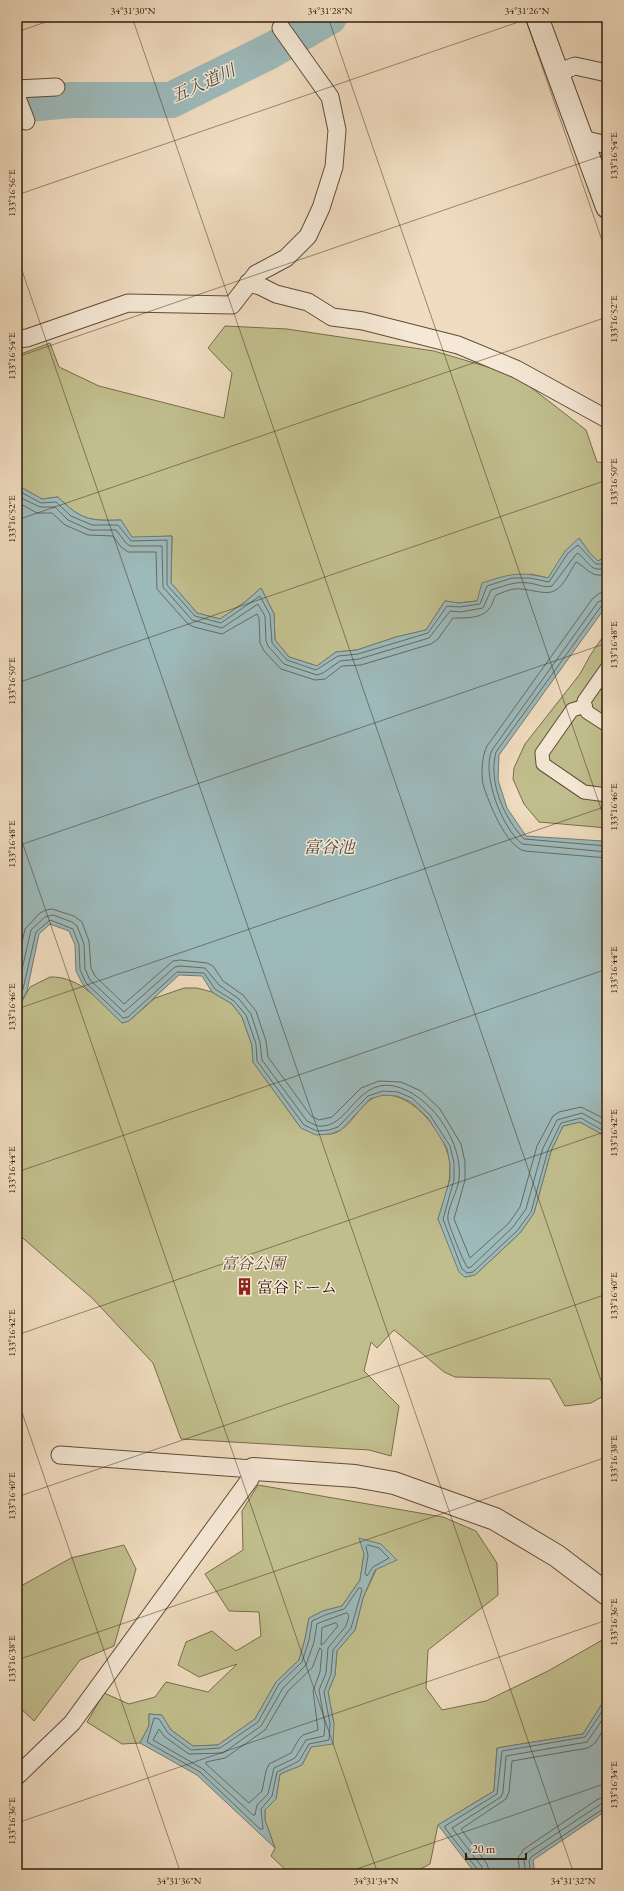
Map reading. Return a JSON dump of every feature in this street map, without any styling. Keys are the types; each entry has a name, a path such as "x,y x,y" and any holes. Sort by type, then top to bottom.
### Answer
{"street":[{"path":"536,17 607,207"},
{"path":"17,339 27,338 128,303 232,305 256,274 286,258 308,236 321,208 334,167 337,130 330,97 281,28"},
{"path":"557,73 575,66 607,73"},
{"path":"17,89 56,87"},
{"path":"17,98 26,121"},
{"path":"582,139 607,145"},
{"path":"248,283 260,286 276,294 308,302 332,317 363,321 458,345 516,368 607,419"},
{"path":"607,668 584,701 587,712 607,725"},
{"path":"585,706 572,710 542,753 543,764 584,792 607,795"},
{"path":"60,1455 355,1476 394,1483 495,1519 558,1556 607,1594"},
{"path":"17,1776 72,1723 250,1479 253,1469"}],"green space":[{"path":"225,326 287,329 434,351 515,375 586,430 597,462 607,463 607,556 598,561 589,552 579,538 548,578 531,574 477,601 458,603 445,601 426,630 396,637 357,650 336,652 317,666 289,657 275,640 274,614 261,588 245,602 220,619 197,613 171,583 172,536 132,538 121,520 86,518 66,505 58,497 42,499 17,485 18,355 50,343 59,367 99,386 224,418 232,373 208,348"},
{"path":"607,631 607,828 539,822 524,804 513,779 514,768 525,744 580,674 591,654"},
{"name":"富谷公園","path":"50,977 61,978 81,986 98,999 122,1023 129,1021 155,998 184,988 197,988 212,992 232,1004 242,1017 252,1045 253,1062 301,1128 328,1134 339,1131 368,1101 383,1095 395,1096 418,1109 437,1130 448,1155 450,1166 449,1180 438,1219 465,1277 475,1275 520,1233 534,1213 551,1151 563,1126 580,1122 607,1137 607,1394 591,1403 565,1406 550,1379 455,1377 444,1372 394,1330 377,1348 371,1342 364,1371 399,1406 391,1456 369,1450 181,1439 153,1363 92,1298 17,1233 17,1010 30,987"},
{"path":"258,1485 443,1517 476,1531 497,1563 498,1595 428,1650 426,1688 442,1710 486,1701 548,1671 604,1639 607,1640 607,1696 583,1734 497,1748 494,1791 438,1825 430,1864 411,1874 290,1874 271,1856 275,1848 265,1820 265,1810 276,1799 280,1774 302,1765 311,1747 334,1724 328,1692 335,1675 337,1651 355,1630 363,1598 376,1570 364,1554 360,1580 342,1606 323,1611 309,1618 299,1660 276,1682 255,1719 218,1745 193,1746 171,1730 161,1715 149,1714 149,1726 140,1743 122,1744 87,1722 104,1693 129,1704 155,1697 166,1682 208,1692 237,1664 199,1677 178,1665 186,1642 212,1631 236,1651 261,1636 259,1612 229,1611 205,1574 243,1550 242,1511"},
{"path":"124,1545 136,1569 114,1646 80,1660 34,1721 17,1705 17,1583 21,1586 71,1558"}],"water":[{"name":"富谷池","path":"17,485 42,499 58,497 66,505 86,518 121,520 132,537 172,536 171,583 197,613 220,619 245,602 261,588 274,614 275,640 289,657 317,666 336,652 357,650 396,637 426,630 445,601 459,603 477,601 482,583 515,574 548,578 565,551 579,538 589,552 598,561 607,556 607,605 499,755 498,780 507,808 526,836 603,841 607,843 607,1137 580,1122 563,1126 551,1151 534,1213 520,1233 475,1275 465,1277 459,1272 438,1219 450,1179 450,1164 447,1148 428,1118 411,1102 397,1096 383,1095 370,1099 341,1130 330,1134 316,1135 301,1128 253,1062 252,1045 242,1017 232,1004 212,992 202,976 179,975 129,1021 122,1023 83,985 76,971 75,945 69,931 50,924 39,934 27,991 17,1010"},
{"path":"359,1538 381,1544 397,1560 375,1570 363,1598 355,1630 337,1651 335,1675 328,1692 334,1724 333,1744 311,1747 302,1765 280,1774 276,1799 265,1810 265,1820 275,1848 197,1775 140,1743 149,1726 149,1714 162,1715 171,1730 193,1746 218,1745 255,1719 276,1682 299,1660 309,1618 323,1611 342,1606 360,1580 364,1554"},
{"path":"607,1696 607,1810 533,1860 535,1874 476,1874 438,1825 494,1791 497,1748 583,1734"}],"waterway":[{"name":"五入道川","path":"17,105 71,100 171,100 270,51 329,17"}],"place":[{"name":"富谷ドーム","path":"244,1287"}]}
